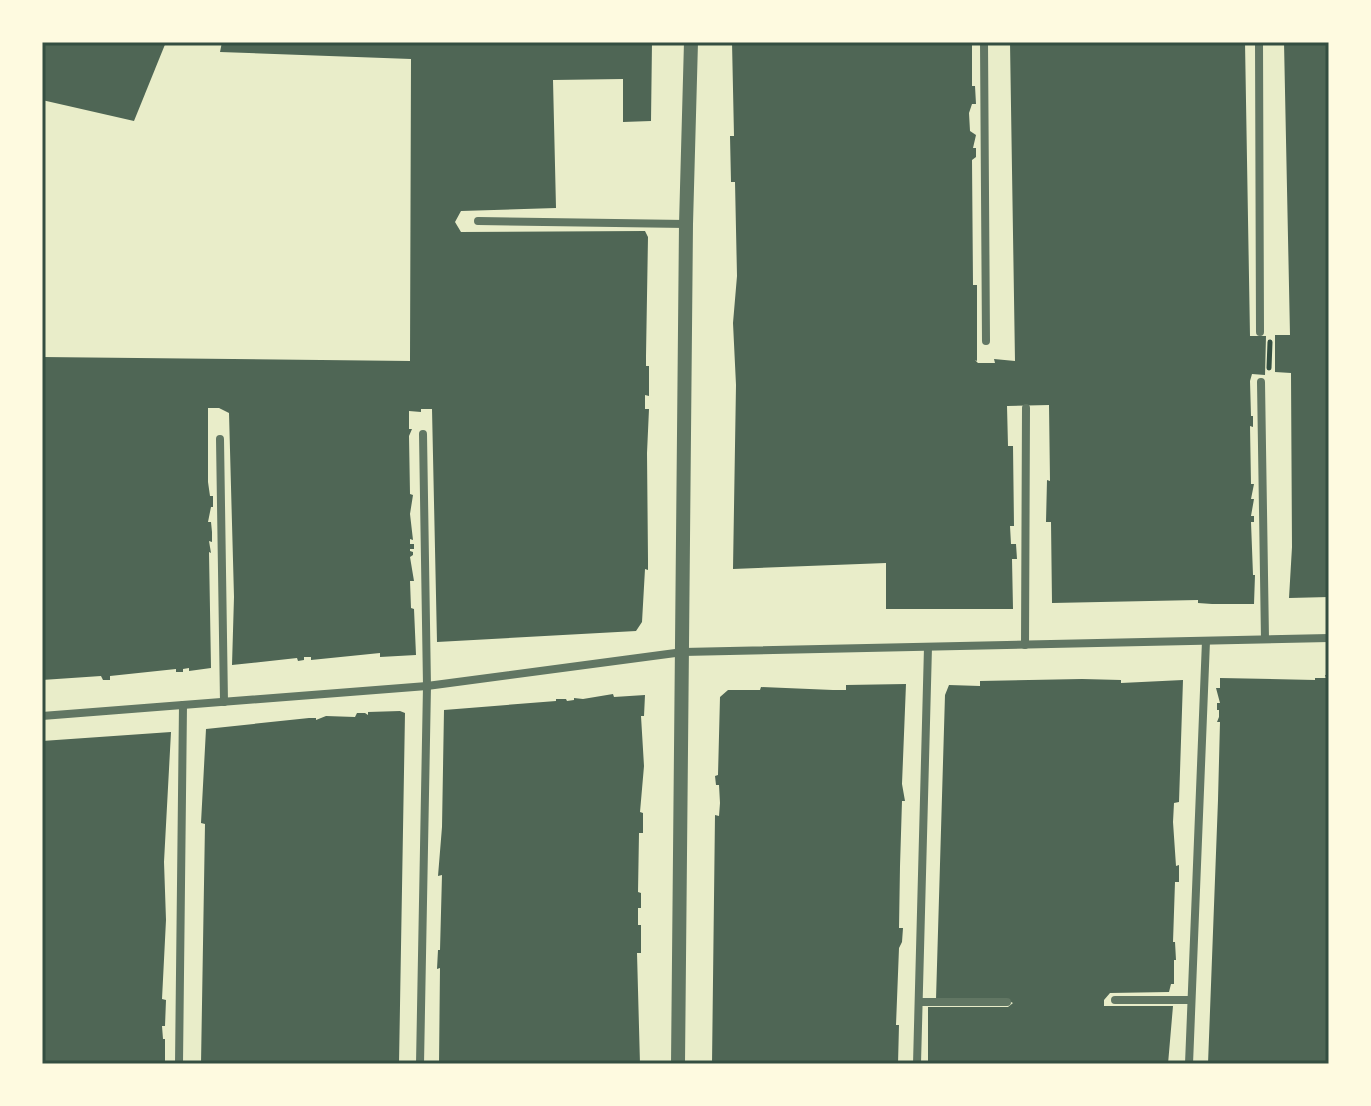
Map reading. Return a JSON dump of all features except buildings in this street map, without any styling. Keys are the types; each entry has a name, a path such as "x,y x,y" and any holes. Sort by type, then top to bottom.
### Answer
{"street":[{"path":"678,1064 686,224 691,42"},
{"path":"984,42 986,341"},
{"path":"1259,42 1260,332"},
{"path":"478,221 686,224"},
{"path":"1261,382 1265,639"},
{"path":"1025,645 1026,408"},
{"path":"420,1064 427,686 423,434"},
{"path":"220,439 224,702"},
{"path":"42,716 427,686 683,652 1329,638"},
{"path":"1189,1064 1206,641"},
{"path":"917,1064 928,647"},
{"path":"179,1064 183,705"},
{"path":"1115,1000 1190,1000"},
{"path":"919,1002 1007,1002"}],"path":[{"path":"1260,332 1271,332 1269,382 1261,382"}]}
